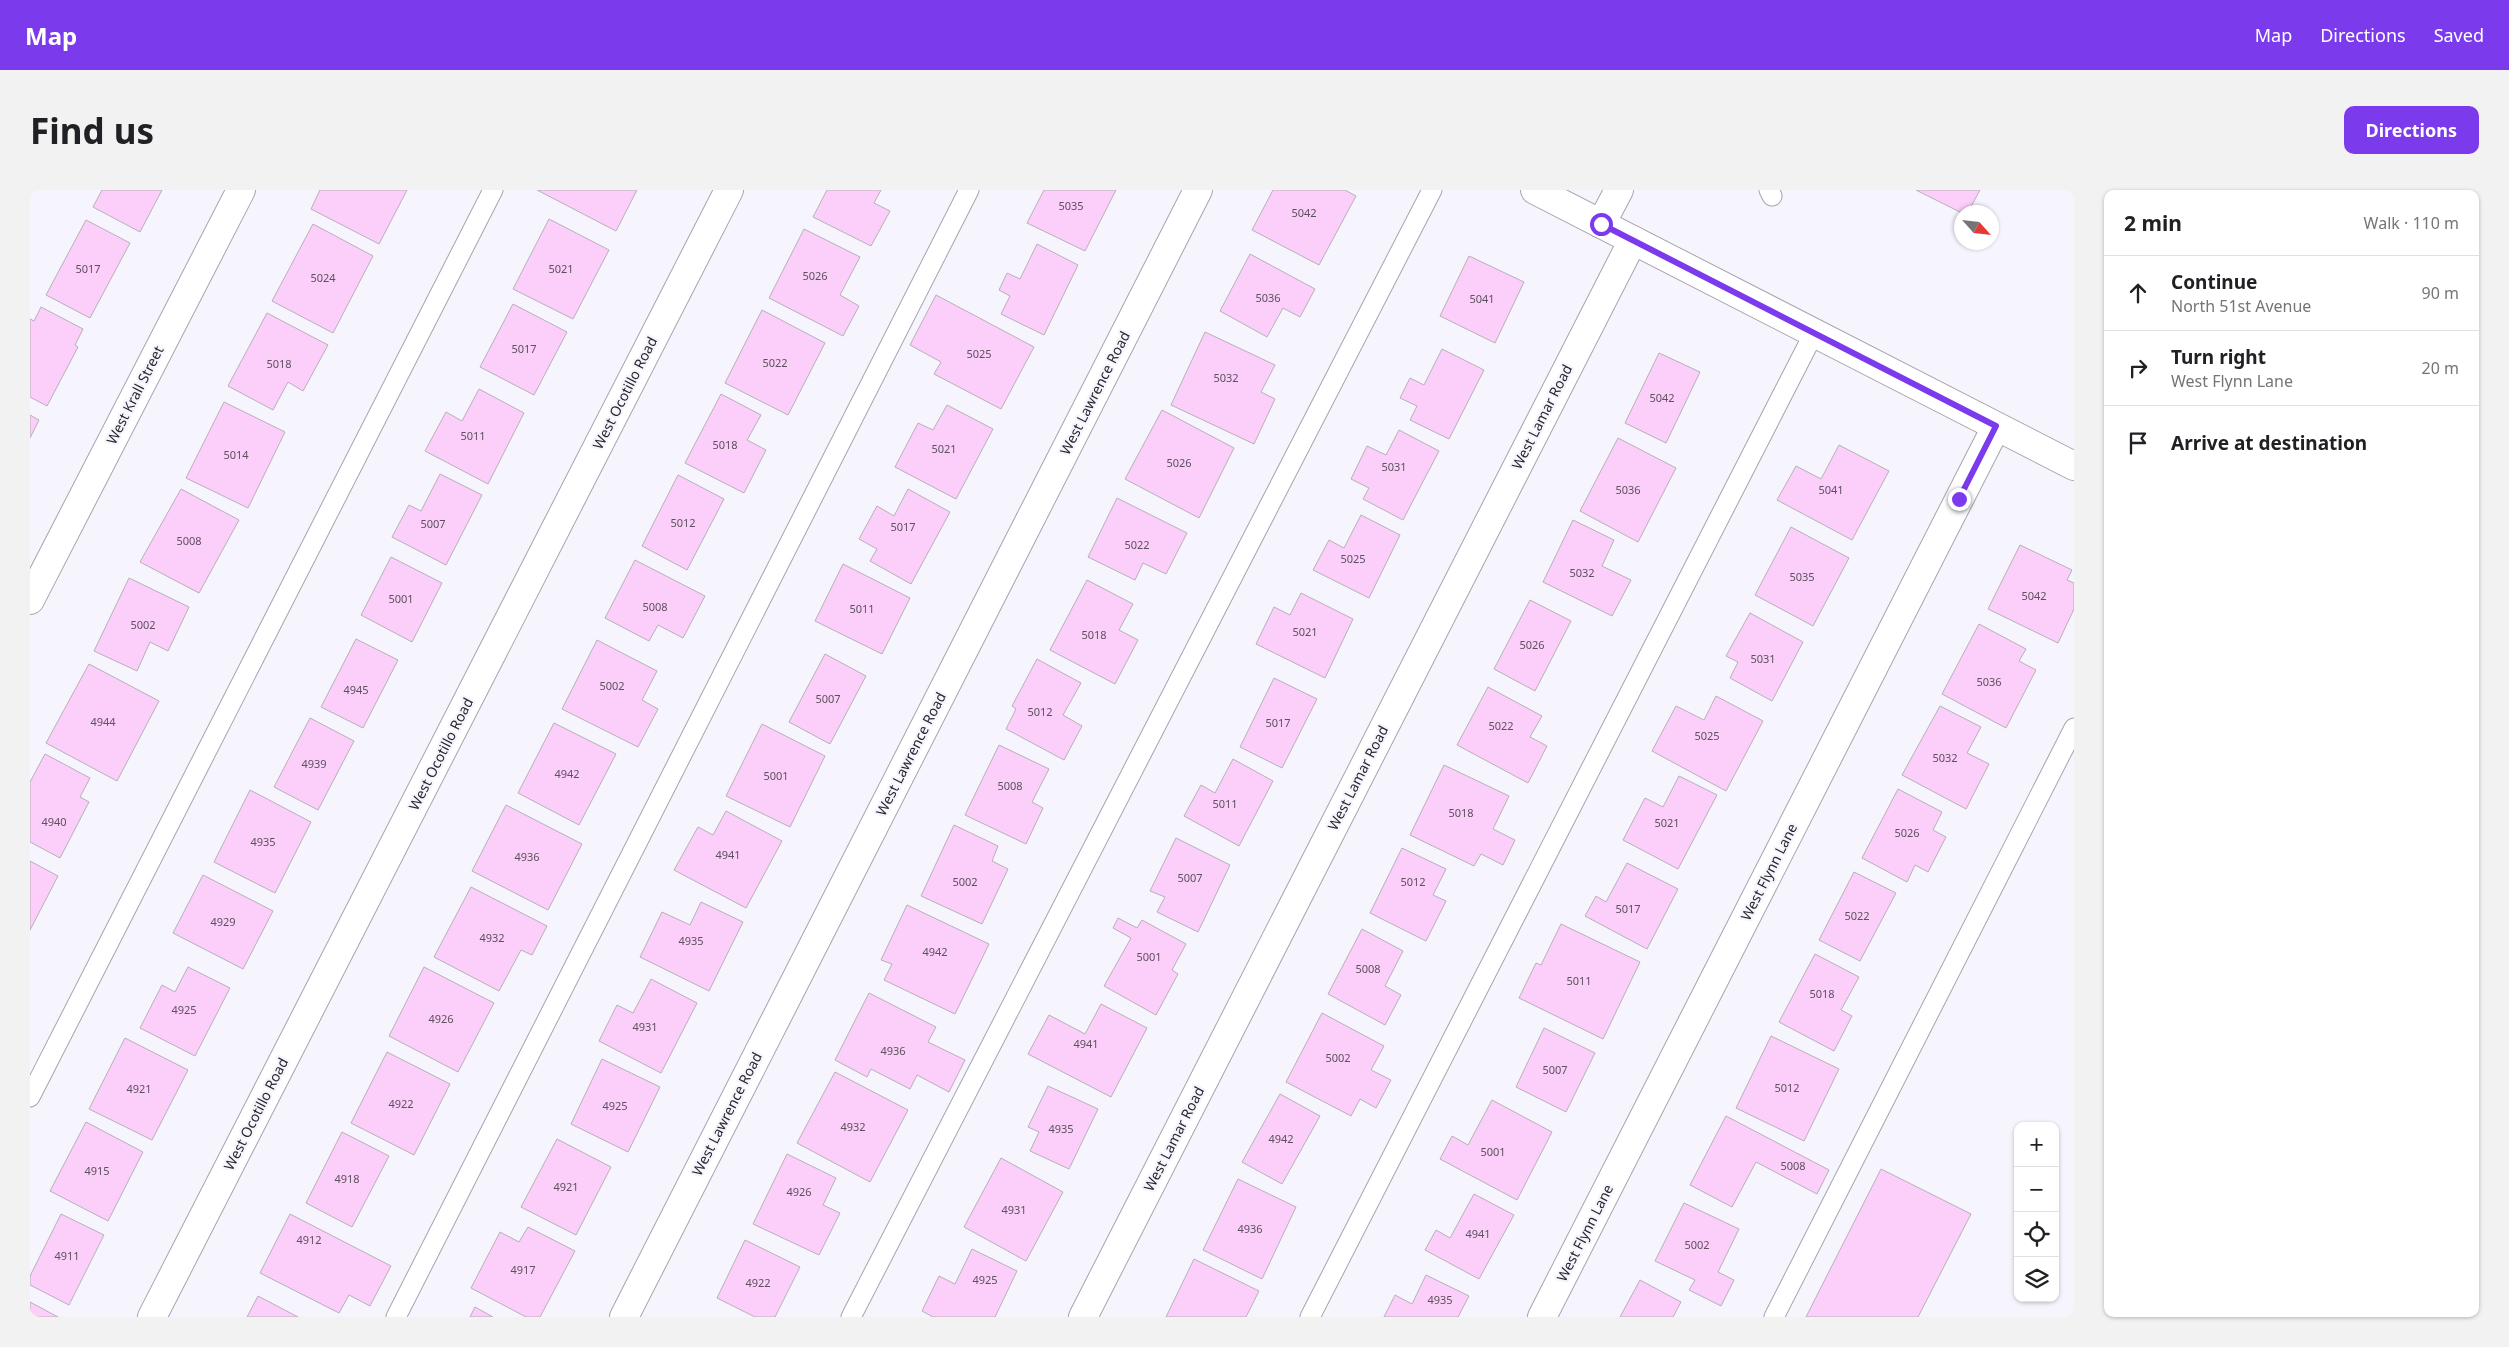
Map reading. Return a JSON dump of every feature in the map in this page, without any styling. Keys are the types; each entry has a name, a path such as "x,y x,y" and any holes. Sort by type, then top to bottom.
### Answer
{"street":[{"name":"West Krall Street","path":"30,600 241,190"},
{"name":"West Ocotillo Road","path":"152,1317 729,190"},
{"name":"West Lawrence Road","path":"624,1317 1198,190"},
{"path":"1535,190 2074,466"},
{"path":"1601,224 1619,190"},
{"name":"West Lamar Road","path":"1083,1317 1633,240"},
{"name":"West Flynn Lane","path":"1542,1317 1996,426"}],"lane":[{"path":"30,1096 493,190"},
{"path":"396,1317 969,190"},
{"path":"851,1317 1432,190"},
{"path":"1310,1317 1814,333"},
{"path":"1774,1317 2074,728"}],"building":[{"path":"102,190 162,190 140,232 93,207"},
{"path":"320,190 407,190 379,244 311,209"},
{"path":"537,190 637,190 616,231"},
{"path":"827,190 881,190 874,203 890,211 871,246 813,217"},
{"path":"1044,190 1116,190 1085,251 1027,223"},
{"path":"1273,190 1345,190 1356,196 1319,265 1252,230"},
{"path":"1916,190 1980,190 1972,205 1954,205 1954,209"},
{"path":"549,219 609,250 573,319 513,289"},
{"path":"86,220 130,243 90,318 46,295"},
{"path":"313,224 373,256 333,333 272,301"},
{"path":"804,229 860,257 840,295 859,306 843,336 769,298"},
{"path":"1037,244 1078,265 1044,335 1001,314 1010,296 999,290 1007,273 1020,279"},
{"path":"1250,254 1315,289 1300,317 1283,308 1267,337 1220,311"},
{"path":"1469,256 1524,282 1495,343 1440,316"},
{"path":"936,295 1034,347 1001,409 934,374 941,362 910,345"},
{"path":"513,304 567,332 534,395 480,367"},
{"path":"41,307 83,329 75,345 78,347 47,406 30,397 30,319 34,321"},
{"path":"762,310 825,343 788,415 725,383"},
{"path":"267,313 328,345 303,391 288,382 273,410 228,386"},
{"path":"1205,332 1275,365 1261,392 1275,399 1254,444 1171,405"},
{"path":"1442,349 1484,370 1449,439 1410,420 1417,406 1400,398 1410,378 1424,385"},
{"path":"1659,353 1700,372 1666,443 1625,423"},
{"path":"479,389 524,413 488,484 425,451 446,412 462,421"},
{"path":"721,394 761,415 747,440 766,450 744,493 685,463"},
{"path":"224,402 285,432 248,508 186,478"},
{"path":"947,405 993,429 956,499 895,467 918,423 933,430"},
{"path":"1162,410 1234,448 1199,518 1125,479"},
{"path":"30,415 39,420 30,438"},
{"path":"1399,430 1439,451 1403,520 1363,499 1369,488 1351,479 1367,446 1386,455"},
{"path":"1618,438 1676,468 1638,542 1580,511"},
{"path":"1839,445 1889,471 1852,540 1777,500 1796,466 1821,479"},
{"path":"440,474 482,495 446,565 392,537 409,505 421,511"},
{"path":"678,475 724,499 687,570 642,546"},
{"path":"181,489 239,520 199,593 140,562"},
{"path":"908,489 950,512 911,584 870,561 877,549 859,539 877,506 894,516"},
{"path":"1117,498 1187,533 1166,574 1143,563 1135,580 1088,557"},
{"path":"1361,515 1400,535 1369,598 1313,570 1329,540 1344,548"},
{"path":"1573,520 1614,540 1602,566 1631,580 1612,616 1543,582"},
{"path":"1791,527 1849,558 1813,626 1755,595"},
{"path":"2020,545 2072,570 2067,580 2074,583 2074,609 2058,643 1988,609"},
{"path":"391,557 442,583 412,642 361,615"},
{"path":"635,560 705,596 683,638 658,625 649,641 605,618"},
{"path":"843,564 910,598 882,654 815,621"},
{"path":"129,578 189,607 168,651 150,642 137,671 94,651"},
{"path":"1087,580 1133,604 1119,630 1138,640 1115,684 1050,650"},
{"path":"1301,593 1353,619 1325,678 1256,644 1274,607 1290,615"},
{"path":"1530,600 1571,621 1535,691 1494,669"},
{"path":"1750,613 1803,642 1772,701 1730,678 1738,662 1726,656"},
{"path":"1979,624 2026,649 2019,661 2036,670 2006,728 1942,694"},
{"path":"356,639 398,660 363,728 321,707"},
{"path":"597,640 657,671 642,700 658,709 638,747 562,709"},
{"path":"825,654 866,676 830,744 789,722"},
{"path":"1037,659 1081,683 1063,715 1082,726 1064,760 1006,729 1016,709 1012,706"},
{"path":"89,664 159,701 117,781 46,743"},
{"path":"1274,678 1317,699 1282,768 1240,747"},
{"path":"1488,687 1542,716 1530,737 1547,746 1528,783 1457,745"},
{"path":"1716,696 1763,721 1726,791 1652,751 1676,706 1704,720"},
{"path":"1940,706 1981,727 1967,753 1989,764 1966,809 1902,775"},
{"path":"310,718 354,741 318,810 274,787"},
{"path":"554,723 616,754 579,825 518,793"},
{"path":"762,724 825,756 790,827 726,796"},
{"path":"999,745 1049,769 1032,802 1043,808 1026,844 965,815"},
{"path":"45,754 90,778 80,797 89,802 60,858 30,842 30,782"},
{"path":"1233,759 1273,781 1239,846 1184,816 1201,785 1215,793"},
{"path":"1444,765 1509,796 1493,829 1515,840 1503,865 1481,854 1474,866 1410,835"},
{"path":"1679,776 1717,795 1678,869 1623,840 1645,798 1663,807"},
{"path":"1898,789 1942,812 1933,830 1946,837 1928,872 1915,865 1907,882 1862,858"},
{"path":"250,790 311,822 275,893 214,862"},
{"path":"506,805 582,844 548,910 472,871"},
{"path":"726,811 782,841 746,908 674,870 698,827 713,835"},
{"path":"954,825 998,846 992,861 1008,869 982,924 921,896"},
{"path":"1176,838 1230,865 1198,932 1157,912 1165,897 1150,891"},
{"path":"1402,848 1446,869 1433,895 1446,901 1426,941 1370,913"},
{"path":"30,861 58,876 30,930"},
{"path":"1627,863 1678,889 1647,949 1585,916 1596,896 1606,902"},
{"path":"1854,872 1896,893 1860,961 1819,940"},
{"path":"203,875 273,911 243,969 173,933"},
{"path":"471,887 547,926 532,955 521,950 499,991 434,957"},
{"path":"701,902 743,922 709,991 640,957 662,912 690,925"},
{"path":"907,905 989,944 955,1014 884,980 892,964 881,960"},
{"path":"1118,918 1137,928 1142,920 1186,944 1172,970 1178,974 1156,1015 1104,986 1131,938 1113,928"},
{"path":"1561,924 1640,962 1603,1039 1519,998 1536,963 1541,965"},
{"path":"1362,929 1403,951 1385,986 1401,995 1385,1025 1328,994"},
{"path":"1815,954 1859,977 1841,1010 1852,1016 1834,1051 1779,1022"},
{"path":"188,967 230,988 195,1056 140,1028 162,985 175,992"},
{"path":"424,967 494,1003 458,1072 389,1036"},
{"path":"651,979 697,1003 661,1073 599,1041 617,1005 633,1013"},
{"path":"869,993 936,1027 928,1042 965,1060 949,1092 917,1075 910,1089 871,1069 867,1077 835,1060"},
{"path":"1101,1004 1147,1028 1111,1097 1028,1054 1049,1015 1085,1034"},
{"path":"1322,1013 1384,1046 1371,1070 1391,1080 1376,1108 1360,1099 1351,1116 1286,1082"},
{"path":"1544,1028 1595,1053 1566,1112 1516,1087"},
{"path":"1771,1036 1839,1069 1804,1141 1736,1108"},
{"path":"125,1038 188,1070 152,1140 89,1109"},
{"path":"387,1052 450,1084 414,1155 351,1123"},
{"path":"602,1059 660,1087 628,1152 571,1124"},
{"path":"835,1072 908,1110 870,1182 797,1143"},
{"path":"1048,1086 1098,1109 1069,1169 1030,1151 1039,1132 1028,1127"},
{"path":"1280,1094 1320,1116 1282,1184 1242,1162"},
{"path":"1492,1100 1552,1132 1517,1200 1440,1159 1452,1136 1468,1145"},
{"path":"1726,1116 1829,1170 1817,1194 1756,1162 1732,1207 1690,1185"},
{"path":"86,1122 143,1152 108,1221 50,1191"},
{"path":"342,1132 389,1156 352,1227 306,1203"},
{"path":"557,1139 611,1167 576,1235 521,1207"},
{"path":"787,1154 836,1178 823,1205 840,1213 819,1255 753,1224"},
{"path":"1001,1158 1063,1192 1026,1261 964,1227"},
{"path":"1881,1169 1971,1214 1918,1317 1806,1317"},
{"path":"1238,1179 1296,1207 1262,1279 1203,1250"},
{"path":"1474,1194 1514,1215 1479,1279 1425,1250 1436,1230 1450,1238"},
{"path":"1684,1203 1739,1229 1718,1272 1734,1280 1721,1306 1689,1290 1695,1280 1655,1261"},
{"path":"61,1214 104,1235 69,1305 30,1285 30,1276"},
{"path":"290,1214 391,1266 370,1306 349,1295 339,1313 260,1273"},
{"path":"528,1227 575,1251 540,1317 526,1317 471,1288 500,1232 519,1242"},
{"path":"745,1240 800,1267 775,1317 755,1317 717,1298"},
{"path":"972,1249 1017,1271 995,1317 933,1317 922,1311 939,1276 955,1284"},
{"path":"1194,1259 1259,1291 1246,1317 1166,1317"},
{"path":"1426,1275 1469,1296 1458,1317 1384,1317 1395,1295 1412,1304"},
{"path":"1640,1280 1681,1302 1673,1317 1620,1317"},
{"path":"258,1296 298,1317 247,1317"},
{"path":"30,1302 58,1317 30,1317"},
{"path":"475,1307 493,1317 470,1317"}],"route":[{"path":"1601,224 1996,426 1959,499"}]}
